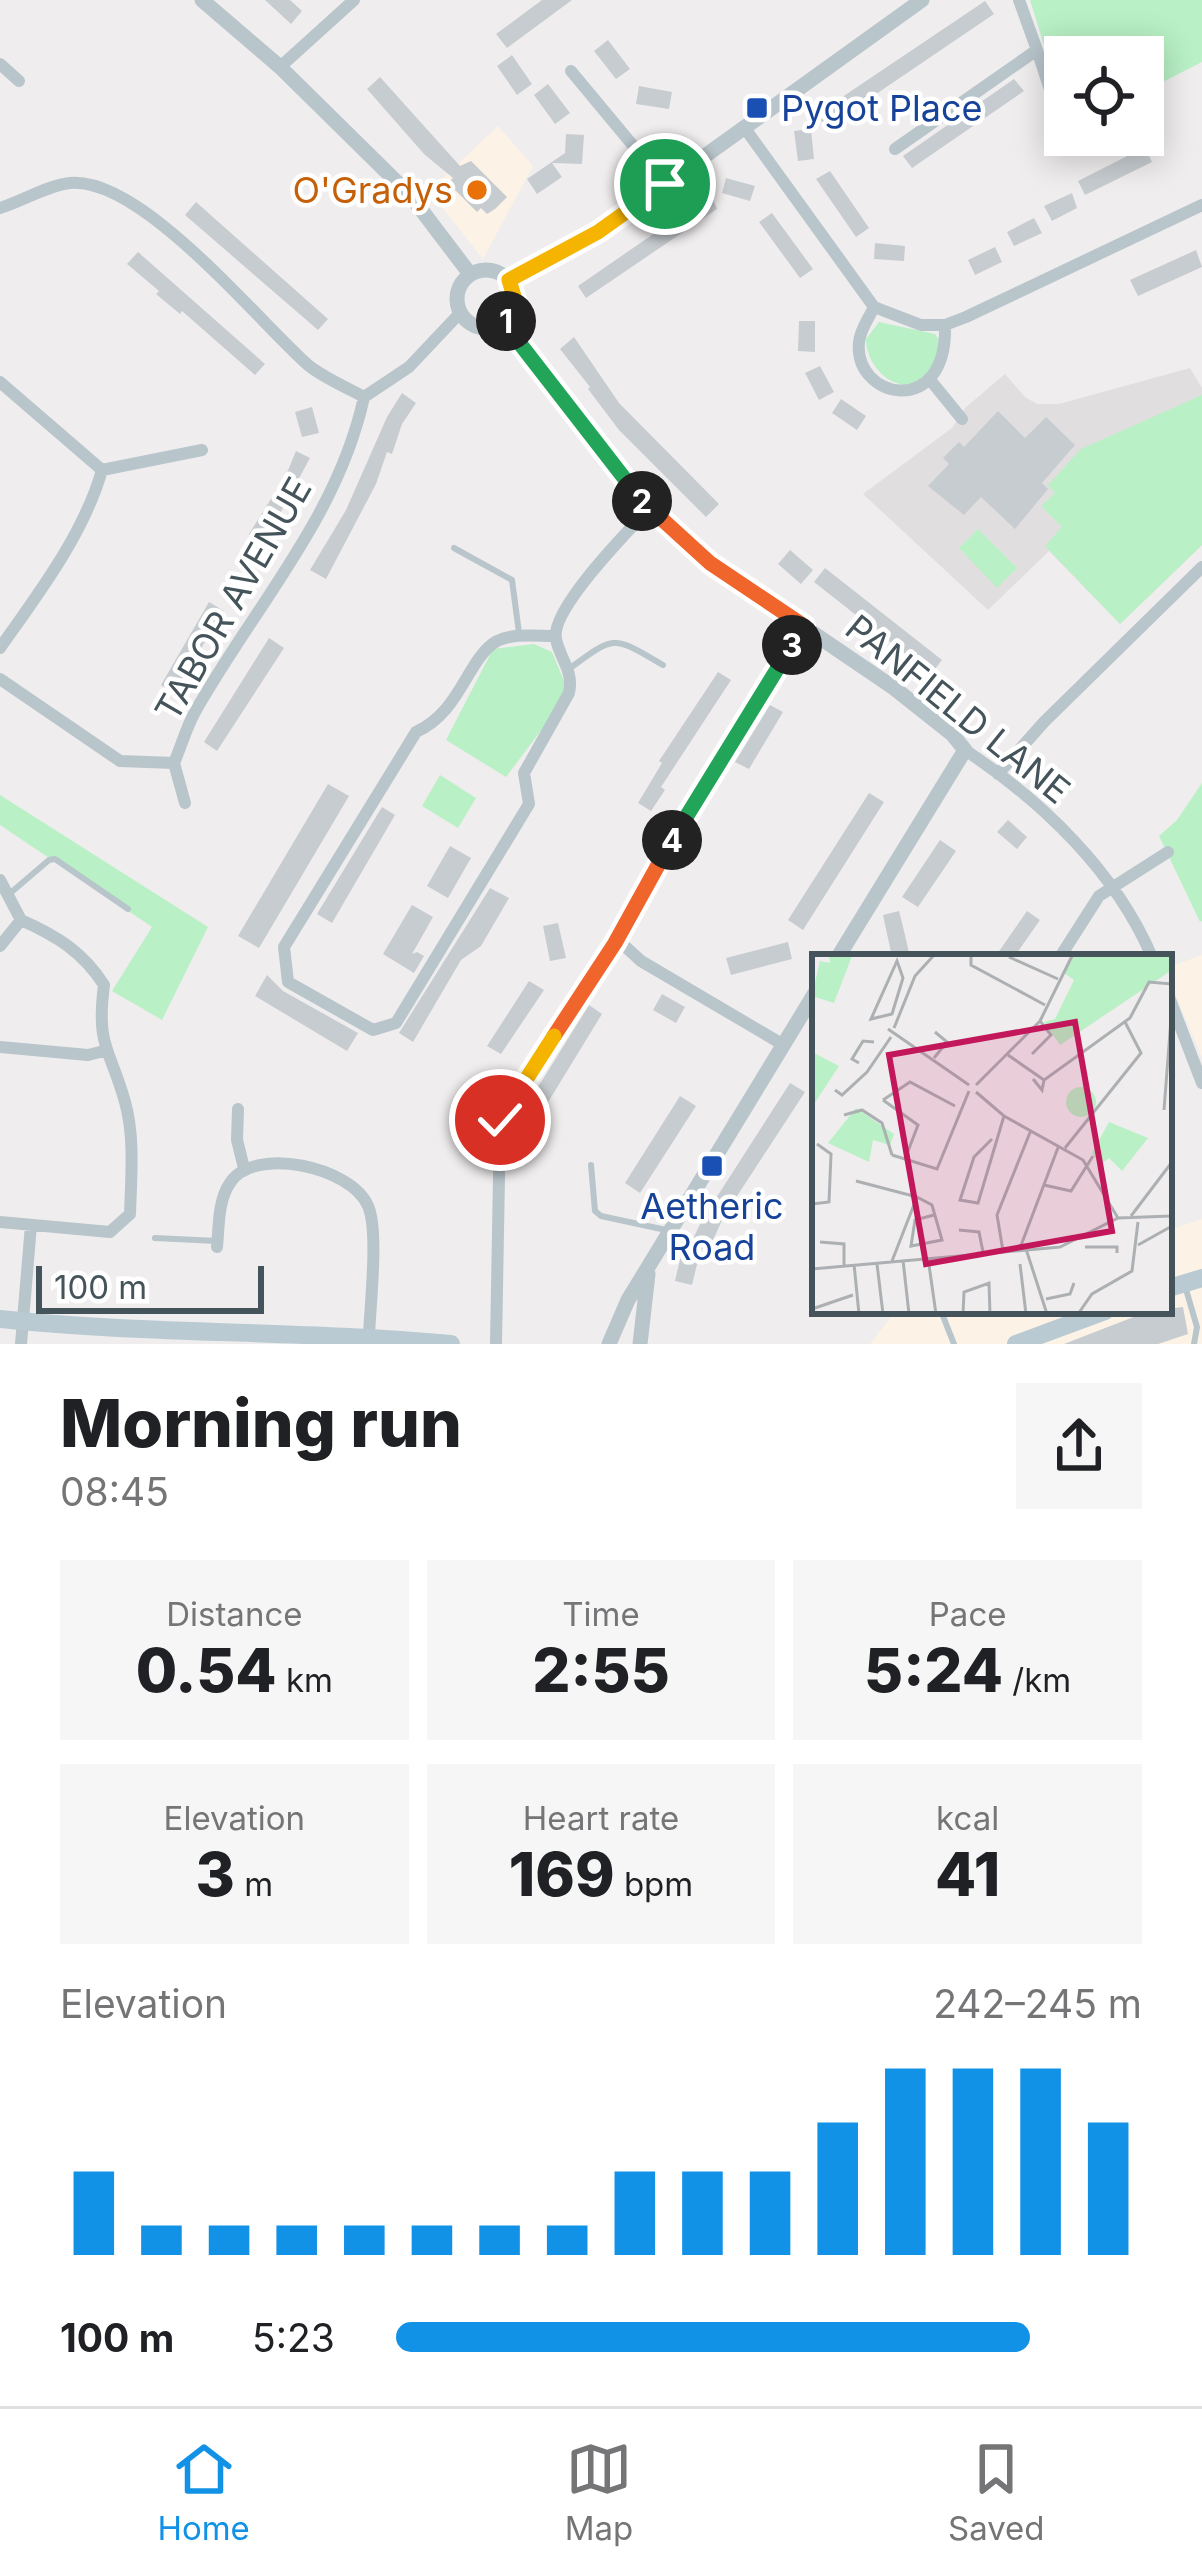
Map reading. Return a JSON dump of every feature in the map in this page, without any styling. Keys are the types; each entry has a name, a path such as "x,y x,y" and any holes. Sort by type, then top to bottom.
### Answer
{"main road":[{"path":"1016,1344 1098,1314"},
{"path":"0,1318 117,1329 369,1336 451,1344"}],"street":[{"path":"202,0 280,67 410,195 470,274"},
{"path":"280,67 354,0"},
{"path":"509,280 598,232 922,0"},
{"path":"1018,0 1044,70"},
{"path":"895,149 1037,50"},
{"path":"0,64 19,81"},
{"path":"571,71 665,184"},
{"path":"744,127 874,307 921,325 945,325 1202,205"},
{"path":"0,208 69,183 103,188 138,206 309,366 364,397 409,367 460,313"},
{"path":"491,270 509,280 516,303 504,323 488,329 476,327 460,313 457,292 470,274 491,270"},
{"path":"874,307 859,345 862,363 878,385 895,390 918,389 931,381 942,362 945,325"},
{"name":"PANFIELD LANE","path":"504,323 649,509 710,563 894,688 998,774 1091,858 1113,884 1150,954"},
{"path":"931,381 962,419"},
{"path":"0,382 102,470"},
{"name":"TABOR AVENUE","path":"0,680 120,761 174,764 192,716 327,506 351,449 364,397"},
{"path":"102,470 202,450"},
{"path":"0,648 63,553 95,496 102,470"},
{"path":"554,636 493,643 439,722 416,732 284,946 288,982 373,1030 396,1023 529,804 524,772 569,693 569,669 554,636 559,620 604,555 649,509"},
{"path":"998,774 1202,567"},
{"path":"496,1344 500,1120 617,939 697,797 804,626"},
{"path":"840,954 965,751"},
{"path":"174,764 185,802"},
{"path":"1062,954 1100,896 1168,852"},
{"path":"0,880 21,920 87,958 104,985 99,1024 104,1051 126,1104 132,1162 130,1214 110,1232 0,1222"},
{"path":"0,946 21,920"},
{"path":"617,939 641,961 782,1044"},
{"path":"609,1344 628,1300 812,998"},
{"path":"1172,1006 1202,1083"},
{"path":"0,1047 88,1055 104,1051"},
{"path":"238,1109 237,1140 244,1168"},
{"path":"217,1244 222,1203 230,1183 244,1168 286,1163 312,1166 353,1187 368,1204 372,1227 369,1336"},
{"path":"22,1344 31,1225"},
{"path":"640,1344 648,1271"}],"lane":[{"path":"454,548 512,580 519,637"},
{"path":"569,669 610,641 620,641 663,665"},
{"path":"8,895 55,859 128,909"},
{"path":"591,1165 592,1204 601,1216 670,1231"},
{"path":"155,1238 217,1244"},
{"path":"1185,1283 1197,1327 1194,1344"},
{"path":"942,1314 954,1344"}],"shaded area":[{"path":"498,126 533,166 483,259 429,191"},
{"path":"1190,368 1202,388 1202,545 1120,624 1049,551 988,610 863,494 952,428 965,408 1005,374 1037,404 1059,404"},
{"path":"1202,955 1202,1057 1172,987 1172,966"},
{"path":"1202,1219 1202,1344 870,1344 894,1314 1172,1314 1172,1229"}],"green space":[{"path":"1030,0 1202,0 1202,62 1164,81 1164,36 1044,36 1044,45"},
{"path":"879,322 935,334 940,341 936,359 922,379 900,384 873,363 866,339"},
{"path":"1202,395 1202,545 1120,624 1045,546 1062,527 1041,506 1055,493 1048,485 1081,449"},
{"path":"978,529 1017,568 997,588 959,548"},
{"path":"534,644 552,652 569,693 506,777 446,740 493,649"},
{"path":"440,775 476,798 458,828 422,806"},
{"path":"1202,783 1200,922 1159,836 1177,820"},
{"path":"0,795 208,927 162,1020 112,991 152,927 0,825"}],"building":[{"path":"265,0 290,0 302,11 291,24"},
{"path":"542,0 572,0 507,48 496,34"},
{"path":"985,1 994,14 826,128 817,114"},
{"path":"608,40 630,69 616,79 594,51"},
{"path":"512,55 532,84 517,95 497,66"},
{"path":"380,77 460,166 471,161 507,197 495,209 487,214 481,208 477,212 448,183 453,178 424,154 367,89"},
{"path":"1014,79 1024,91 912,168 903,156"},
{"path":"548,84 570,113 555,124 534,95"},
{"path":"639,86 672,92 669,109 636,104"},
{"path":"811,129 814,159 798,161 794,131"},
{"path":"566,134 584,135 582,164 552,163 562,177 537,194 527,179 565,153"},
{"path":"1127,156 1149,156 1152,162 1085,195 1078,181"},
{"path":"830,171 869,228 856,237 816,179"},
{"path":"726,178 755,186 750,201 722,193"},
{"path":"1072,193 1077,208 1052,221 1044,206"},
{"path":"712,197 717,209 586,298 578,286"},
{"path":"196,202 328,319 318,330 185,215"},
{"path":"772,213 813,269 800,278 759,222"},
{"path":"1034,218 1042,233 1014,246 1007,232"},
{"path":"875,243 905,246 904,261 874,259"},
{"path":"995,247 1002,262 975,275 968,260"},
{"path":"1196,250 1202,267 1138,296 1130,280"},
{"path":"138,252 265,364 255,375 156,294 159,291 127,264"},
{"path":"799,321 815,321 815,352 798,351"},
{"path":"574,337 619,403 719,504 706,517 619,430 588,389 560,349"},
{"path":"820,366 834,392 819,400 805,373"},
{"path":"402,393 416,403 326,579 310,570 346,510"},
{"path":"841,399 866,416 857,430 832,413"},
{"path":"312,407 319,433 302,437 295,412"},
{"path":"998,411 1025,438 1046,417 1075,445 1042,483 1048,489 1015,529 981,497 964,515 928,486 949,464 943,458 959,442 964,447"},
{"path":"296,451 310,458 264,543 249,534"},
{"path":"790,550 813,570 801,584 778,564"},
{"path":"825,568 942,660 931,674 814,582"},
{"path":"209,602 224,611 174,692 161,685"},
{"path":"269,638 284,648 217,751 204,742"},
{"path":"718,672 731,680 661,787 665,790 651,811 638,803 659,761"},
{"path":"770,705 783,712 749,769 735,762"},
{"path":"328,784 349,796 259,948 238,936"},
{"path":"869,793 884,802 803,930 788,920"},
{"path":"382,807 395,815 332,923 317,914"},
{"path":"1008,820 1027,837 1017,849 997,832"},
{"path":"940,840 956,851 918,907 902,897"},
{"path":"450,846 471,858 448,898 427,886"},
{"path":"490,888 509,898 481,946 461,960 413,1042 399,1033"},
{"path":"412,905 433,917 412,954 424,956 414,973 383,954"},
{"path":"899,911 909,954 891,954 883,915"},
{"path":"1027,911 1040,920 1016,954 997,954"},
{"path":"558,923 566,958 550,961 543,926"},
{"path":"788,942 792,959 731,975 726,958"},
{"path":"267,975 283,991 358,1033 347,1051 255,996"},
{"path":"529,981 544,990 501,1054 487,1046"},
{"path":"662,994 685,1007 676,1023 653,1010"},
{"path":"589,1005 602,1014 539,1117 525,1108"},
{"path":"790,1083 805,1092 724,1216 708,1251 701,1248 692,1285 675,1281 681,1255 685,1256 702,1220"},
{"path":"680,1096 696,1106 640,1193 625,1183"},
{"path":"1183,1307 1188,1334 1158,1344 1064,1344 1141,1314 1172,1314 1172,1308"}],"place":[{"name":"Pygot Place","path":"757,108"},
{"name":"O'Gradys","path":"477,190"},
{"name":"Aetheric Road","path":"712,1166"}],"route":[{"path":"500,1120 615,943 697,797 804,626 710,563 649,509 504,323 516,303 509,280 598,232 665,184"}]}
